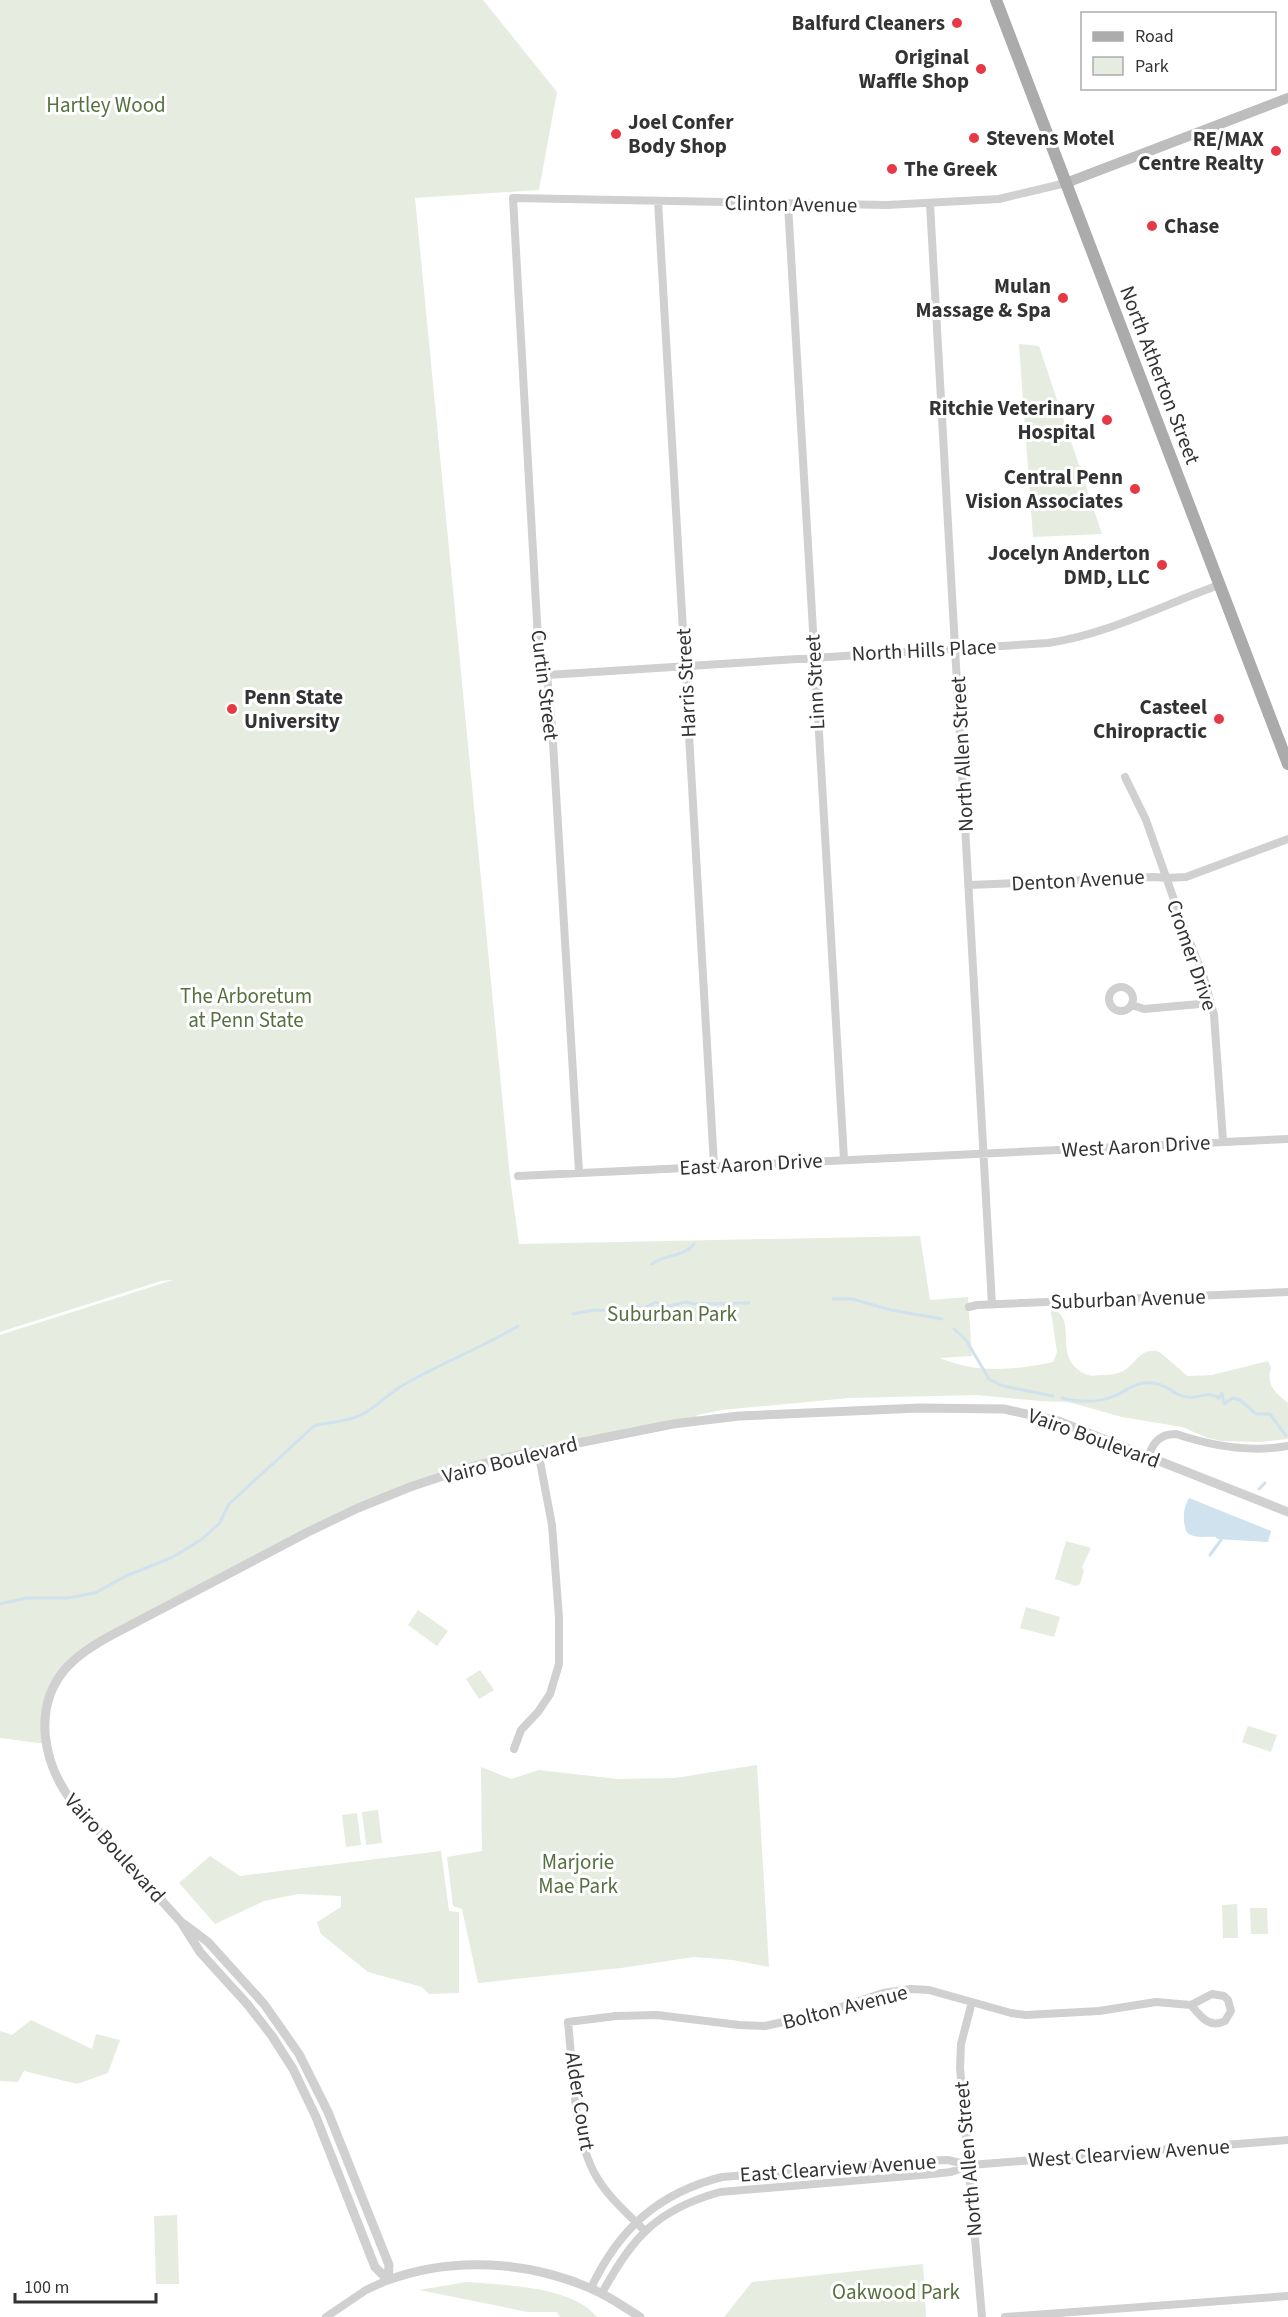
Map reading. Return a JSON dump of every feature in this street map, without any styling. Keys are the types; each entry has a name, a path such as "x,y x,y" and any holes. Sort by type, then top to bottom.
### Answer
{"main road":[{"name":"North Atherton Street","path":"996,0 1288,764"},
{"path":"1066,183 1288,98"}],"street":[{"name":"Clinton Avenue","path":"513,198 869,206 999,199 1066,183"},
{"name":"Curtin Street","path":"513,198 539,657 547,675 552,726 579,1172"},
{"name":"Harris Street","path":"658,201 714,1165"},
{"name":"Linn Street","path":"789,204 813,657 844,1159"},
{"name":"North Allen Street","path":"930,204 992,1305"},
{"name":"North Hills Place","path":"547,675 1069,640 1219,585"},
{"name":"Cromer Drive","path":"1125,777 1146,820 1211,1003 1218,1057 1223,1142"},
{"name":"Denton Avenue","path":"970,885 1186,877 1288,839"},
{"path":"1132,1005 1144,1009 1211,1003"},
{"name":"West Aaron Drive","path":"984,1153 1288,1138"},
{"name":"East Aaron Drive","path":"518,1176 984,1153"},
{"name":"Suburban Avenue","path":"969,1308 992,1305 1288,1292"},
{"name":"Vairo Boulevard","path":"388,2280 390,2269 385,2255 328,2112 299,2054 277,2020 208,1942 181,1922 62,1789 46,1750 45,1720 48,1701 57,1681 66,1668 82,1653 108,1636 358,1508 437,1477 538,1450 673,1424 739,1416 966,1407 1030,1413 1058,1421 1288,1512"},
{"path":"1148,1457 1157,1439 1169,1434 1238,1449 1288,1446"},
{"path":"514,1749 521,1730 538,1712 550,1694 559,1664 559,1618 552,1525 538,1450"},
{"name":"Bolton Avenue","path":"568,2022 616,2016 657,2015 765,2026 820,2014 883,1993 911,1989 929,1990 1011,2013 1026,2015 1099,2011 1156,2002 1191,2005 1212,1994 1218,1994 1228,2000 1231,2011 1225,2021 1213,2024 1191,2005"},
{"name":"North Allen Street","path":"972,2002 961,2044 960,2068 982,2317"},
{"name":"Alder Court","path":"568,2022 585,2150 604,2188 645,2231"},
{"name":"West Clearview Avenue","path":"970,2165 1288,2140"},
{"name":"East Clearview Avenue","path":"591,2288 603,2264 636,2222 659,2203 698,2183 722,2177 922,2161 948,2160 970,2165"},
{"name":"East Clearview Avenue","path":"602,2294 621,2259 636,2239 675,2209 693,2199 720,2192 951,2172 970,2165"},
{"path":"326,2317 366,2290 411,2272 481,2264 543,2273 591,2288 640,2317"},
{"path":"1005,2317 1288,2295"}],"green space":[{"name":"The Arboretum at Penn State","path":"0,0 483,0 557,92 539,190 415,198 510,1178 519,1244 920,1236 930,1300 968,1297 972,1356 940,1358 968,1366 996,1369 1053,1362 1057,1352 1051,1312 1053,1309 1064,1321 1069,1358 1075,1367 1087,1375 1108,1375 1121,1372 1147,1351 1161,1353 1188,1376 1212,1375 1268,1361 1271,1368 1271,1384 1279,1396 1288,1403 1288,1439 1261,1442 1222,1441 1182,1427 1122,1417 1068,1402 977,1395 849,1398 722,1410 697,1415 699,1422 545,1450 407,1488 271,1553 78,1656 48,1701 46,1744 0,1738 0,1335 173,1280 161,1281 0,1332"},
{"path":"1019,344 1039,346 1102,534 1033,537"},
{"path":"1066,1541 1091,1548 1082,1567 1084,1571 1080,1584 1076,1586 1055,1579"},
{"path":"1026,1607 1060,1617 1054,1637 1020,1628"},
{"path":"418,1610 448,1631 437,1646 408,1625"},
{"path":"480,1670 494,1690 479,1699 466,1679"},
{"path":"1248,1726 1277,1735 1271,1752 1242,1742"},
{"name":"Marjorie Mae Park","path":"757,1765 769,1967 733,1960 694,1957 621,1968 478,1983 462,1909 453,1906 447,1857 482,1851 481,1767 511,1779 539,1770 618,1779 675,1778"},
{"path":"378,1810 382,1843 366,1845 362,1812"},
{"path":"357,1813 361,1845 346,1847 342,1815"},
{"path":"441,1851 449,1911 459,1912 459,1993 429,1994 422,1987 368,1972 321,1934 317,1922 341,1907 341,1896 298,1894 264,1901 215,1924 179,1883 210,1856 240,1876"},
{"path":"1237,1904 1238,1938 1223,1938 1222,1905"},
{"path":"1250,1908 1267,1908 1268,1934 1251,1934"},
{"path":"31,2020 92,2049 96,2034 120,2040 108,2073 77,2084 24,2071 18,2082 0,2081 0,2031 12,2035"},
{"path":"177,2215 179,2284 156,2284 154,2216"},
{"name":"Oakwood Park","path":"923,2264 926,2317 724,2317 752,2282"},
{"path":"466,2282 517,2286 554,2293 586,2307 597,2317 560,2317 557,2312 528,2312 419,2290"}],"water":[{"path":"1189,1498 1271,1531 1268,1542 1190,1535 1184,1524 1185,1506"}],"waterway":[{"path":"652,1264 685,1251 694,1244"},
{"path":"833,1299 852,1299 891,1310 942,1319"},
{"path":"573,1314 594,1310 624,1311 630,1307 644,1308 656,1302 664,1307 686,1302 695,1304 749,1303"},
{"path":"0,1604 26,1598 67,1598 95,1593 126,1576 173,1557 202,1539 219,1524 229,1504 314,1426 351,1419 363,1414 414,1379 518,1326"},
{"path":"954,1329 966,1340 989,1379 1003,1386 1053,1396"},
{"path":"1062,1398 1081,1401 1101,1400 1144,1383 1158,1384 1187,1397 1211,1395 1219,1398 1222,1393 1224,1404 1233,1398 1240,1400 1256,1414 1270,1414 1286,1436"},
{"path":"1259,1489 1265,1483"},
{"path":"1210,1555 1221,1540"}],"place":[{"name":"Balfurd Cleaners","path":"957,23"},
{"name":"Original Waffle Shop","path":"981,69"},
{"name":"Joel Confer Body Shop","path":"616,134"},
{"name":"Stevens Motel","path":"974,138"},
{"name":"RE/MAX Centre Realty","path":"1276,151"},
{"name":"The Greek","path":"892,169"},
{"name":"Chase","path":"1152,226"},
{"name":"Mulan Massage & Spa","path":"1063,298"},
{"name":"Ritchie Veterinary Hospital","path":"1107,420"},
{"name":"Central Penn Vision Associates","path":"1135,489"},
{"name":"Jocelyn Anderton DMD, LLC","path":"1162,565"},
{"name":"Penn State University","path":"232,709"},
{"name":"Casteel Chiropractic","path":"1219,719"}],"park label":[{"name":"Hartley Wood","path":"106,105"},
{"name":"Suburban Park","path":"672,1314"}]}
